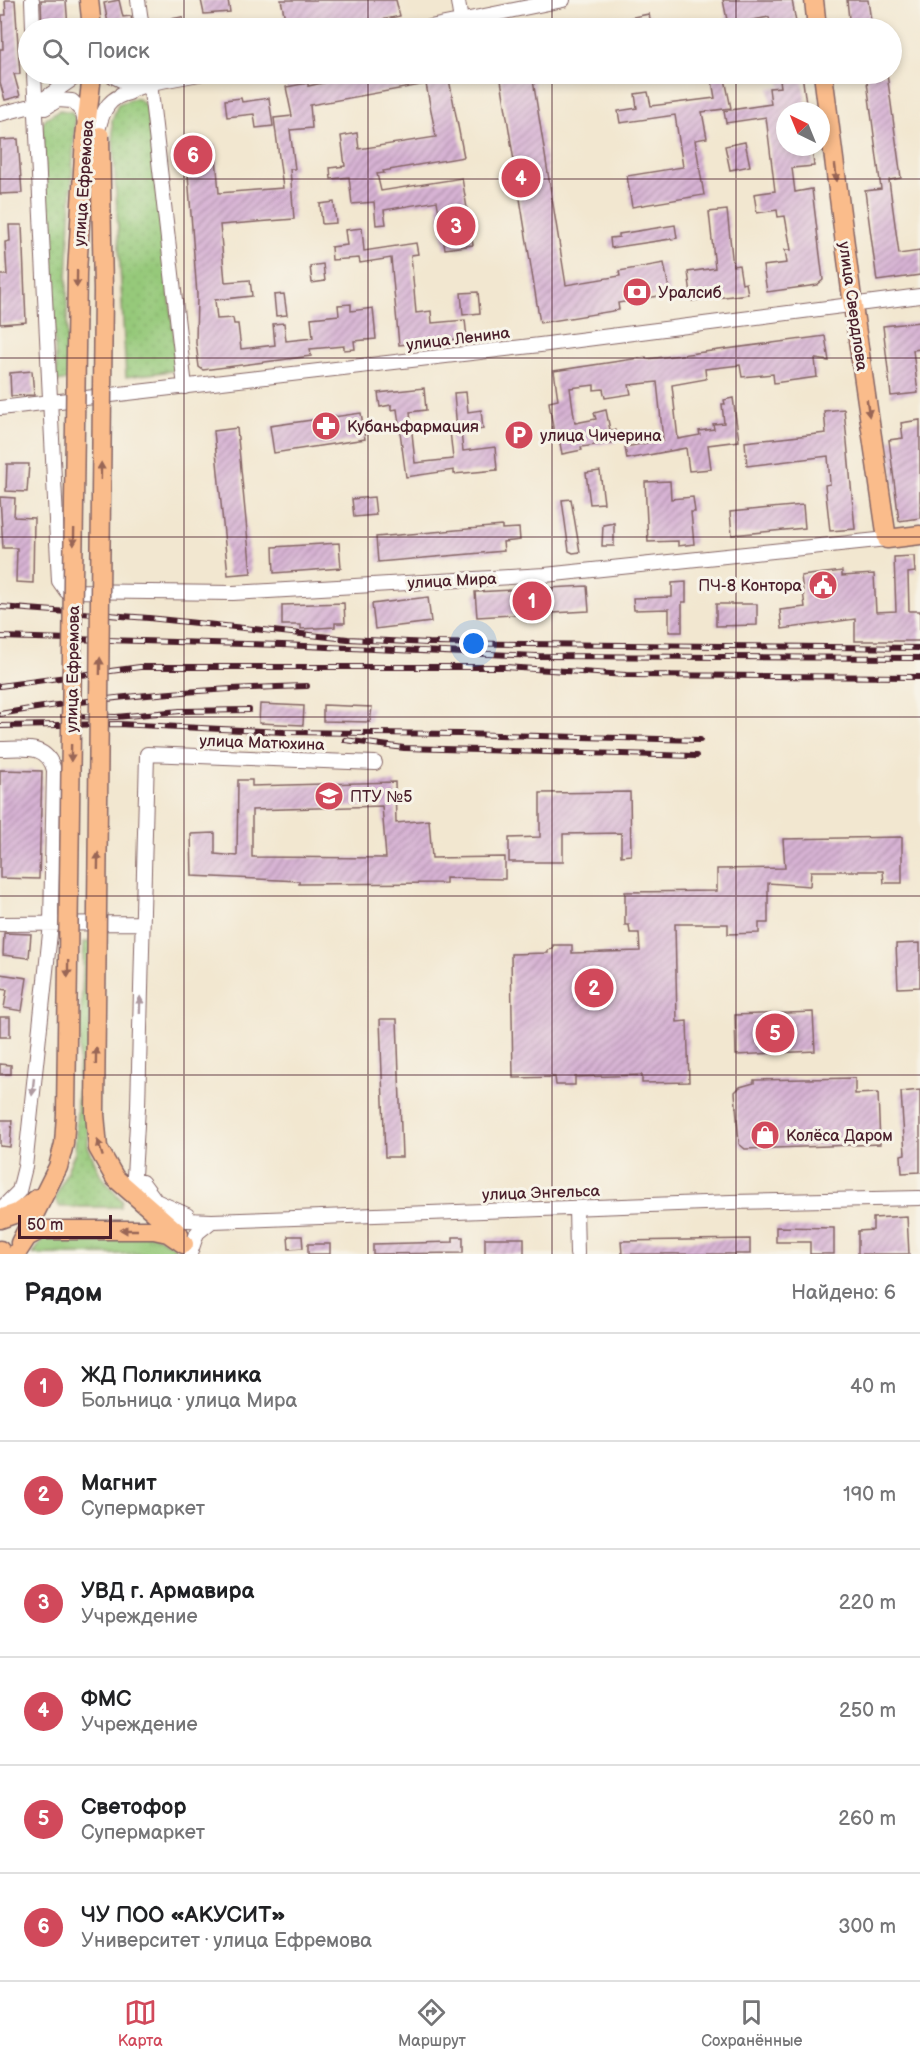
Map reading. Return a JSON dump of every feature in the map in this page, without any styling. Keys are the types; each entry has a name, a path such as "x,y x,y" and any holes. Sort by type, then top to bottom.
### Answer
{"main road":[{"path":"89,0 91,18"},
{"path":"814,0 816,18"},
{"name":"улица Ефремова","path":"16,1254 29,1221 46,1191 62,1154 66,1114 77,285 92,131 93,84"},
{"name":"улица Свердлова","path":"824,84 853,306 887,539"},
{"name":"улица Ефремова","path":"92,131 103,290 95,1114 98,1148 115,1178 177,1232 187,1251"},
{"name":"улица Мира","path":"887,539 920,535"},
{"path":"0,1219 26,1208 46,1191"},
{"path":"16,1254 27,1237 40,1230 154,1230 168,1233 187,1251"}],"street":[{"path":"32,0 33,18"},
{"path":"138,0 141,18"},
{"path":"476,18 563,0"},
{"path":"458,2 461,18"},
{"name":"улица Ефремова","path":"34,84 59,581"},
{"path":"0,114 35,105 65,84"},
{"path":"92,131 107,104 139,84"},
{"path":"151,84 185,387"},
{"path":"120,94 140,94 154,108"},
{"path":"36,125 46,107 58,100 67,99 78,105 92,131"},
{"name":"улица Ленина","path":"0,408 853,306 920,296"},
{"name":"улица Мира","path":"59,581 66,591 72,592 216,593 286,590 587,572 887,539"},
{"path":"0,749 38,749 48,754 54,770 51,924 25,1167 19,1191 0,1210"},
{"name":"улица Ефремова","path":"147,754 134,1181 147,1207"},
{"name":"улица Матюхина","path":"147,754 375,763"},
{"path":"0,924 141,922"},
{"path":"137,1130 141,1181 148,1193 169,1209 212,1221"},
{"name":"улица Энгельса","path":"164,1219 212,1221 920,1198"},
{"path":"576,1208 577,1254"},
{"path":"187,1251 196,1233 212,1221"}],"green space":[{"path":"135,98 142,101 148,109 178,370 126,377 112,120 118,104"},
{"path":"60,110 72,112 75,119 67,278 67,380 57,382 42,126 46,118"},
{"path":"84,942 92,942 88,1146 100,1174 122,1201 120,1207 60,1207 55,1199 75,1152"},
{"path":"53,1234 152,1234 174,1246 177,1254 33,1254 43,1239"}],"building":[{"path":"5,0 15,0 18,74 14,74 20,96 5,100 0,83 0,49 3,49 2,15 6,15"},
{"path":"41,0 66,0 67,18 42,18"},
{"path":"119,0 123,17 131,16 131,18 107,18 104,3"},
{"path":"201,0 228,0 230,12 204,14"},
{"path":"281,0 396,0 400,16 391,18 285,18"},
{"path":"723,0 792,0 795,18 769,17 727,18"},
{"path":"847,0 868,0 871,18 849,18"},
{"path":"649,14 650,18 629,18"},
{"path":"302,84 308,84 308,86 318,84 426,84 310,105 312,128 290,130 295,169 290,169 294,219 220,225 225,282 250,280 252,296 215,300 217,319 233,318 234,324 238,324 241,349 275,345 273,324 284,323 286,341 313,338 311,318 339,315 338,305 351,304 351,311 373,308 376,339 354,341 355,349 344,350 344,346 310,349 311,356 203,370 199,367 196,343 197,295 186,147 215,145 219,193 283,188 274,118 292,116 286,87"},
{"path":"426,84 450,84 464,157 383,171 384,173 377,174 381,191 462,178 473,245 445,249 437,201 384,210 386,224 376,225 374,202 352,204 349,177 331,179 330,168 345,166 341,136 357,133 359,149 436,137"},
{"path":"502,84 534,84 566,285 620,276 619,271 664,263 670,294 618,303 619,310 540,323"},
{"path":"713,84 726,84 731,108 702,112 707,138 695,140 704,195 632,207 627,176 683,167 675,115 620,123 618,111 637,108 635,94 648,92 651,106 715,98"},
{"path":"781,84 803,84 806,102 776,102 776,156 813,156 814,166 792,168 795,192 812,189 823,280 817,285 767,292 763,266 787,263 785,250 791,250 785,216 778,217 777,210 757,213 754,194 775,191 766,117 726,123 724,111 771,104 769,88 781,87"},
{"path":"867,84 888,84 901,178 889,180 899,254 920,251 920,275 877,281 865,191 881,189"},
{"path":"241,98 242,102 269,98 273,126 256,128 254,114 227,117 225,100"},
{"path":"18,139 22,193 0,194 0,140"},
{"path":"745,142 750,166 730,170 725,146"},
{"path":"334,202 336,223 322,224 320,204"},
{"path":"727,210 733,266 739,265 742,284 746,283 748,294 692,301 688,272 715,268 709,212"},
{"path":"9,225 22,225 26,322 0,324 0,275 7,275 5,242 10,241"},
{"path":"675,225 677,238 611,248 610,238 619,237 619,234"},
{"path":"362,228 364,251 416,243 418,254 411,255 416,313 431,311 432,323 465,320 467,338 399,345 391,258 360,263 359,258 332,260 331,247 347,245 345,230"},
{"path":"323,264 325,281 312,283 310,266"},
{"path":"478,292 480,313 463,315 461,293"},
{"path":"284,294 287,315 276,316 274,295"},
{"path":"920,322 920,349 913,350 918,393 891,396 883,326"},
{"path":"825,336 829,361 815,359 817,377 774,383 773,374 742,377 740,365 705,369 706,379 672,385 678,439 700,435 699,431 714,429 713,424 724,423 722,404 725,404 724,400 733,398 739,441 708,445 711,469 689,471 686,448 627,459 625,447 663,440 657,382 629,385 631,394 605,398 603,389 594,390 594,385 570,388 575,423 596,419 594,413 606,410 610,430 615,430 617,442 581,447 582,450 562,454 558,433 554,434 549,402 558,400 554,371 646,357 647,359"},
{"path":"32,371 34,395 11,396 10,373"},
{"path":"424,388 426,410 410,412 415,463 453,459 450,431 457,430 454,393 466,392 468,412 481,410 483,429 461,432 463,451 495,447 497,470 454,474 454,470 406,477 397,409 391,410 391,405 380,407 378,393"},
{"path":"844,409 855,529 830,531 825,485 830,484 828,456 747,466 745,442 826,433 824,411"},
{"path":"361,413 365,439 274,453 270,426"},
{"path":"920,420 920,518 899,521 889,440 903,438 901,423"},
{"path":"237,428 251,573 228,575 214,431"},
{"path":"7,464 29,464 27,492 6,491"},
{"path":"600,471 604,503 590,504 586,473"},
{"path":"670,481 671,499 693,497 695,512 691,512 694,544 678,546 678,541 648,542 645,482"},
{"path":"0,497 15,498 14,517 34,518 33,583 16,582 17,548 3,548"},
{"path":"374,497 376,515 354,517 352,499"},
{"path":"571,499 580,552 573,553 569,551 562,500"},
{"path":"803,505 805,528 732,535 730,512"},
{"path":"614,523 614,546 602,546 603,525"},
{"path":"502,526 502,529 519,528 520,540 503,542 504,551 378,562 376,537"},
{"path":"339,543 341,568 274,573 273,547"},
{"path":"914,556 915,572 908,573 909,611 920,611 920,641 855,641 855,619 782,629 780,610 805,607 801,576 842,571 842,576 874,574 876,612 896,611 894,557"},
{"path":"686,582 686,602 682,602 682,632 669,632 669,609 634,610 633,598 672,597 672,583"},
{"path":"587,586 589,611 477,617 475,592"},
{"path":"428,597 431,622 375,629 372,604"},
{"path":"344,603 345,623 335,623 335,627 301,629 301,625 282,625 282,605"},
{"path":"716,604 757,604 757,625 716,626"},
{"path":"260,704 304,706 303,725 259,723"},
{"path":"323,705 372,707 370,722 323,721"},
{"path":"0,770 42,771 39,879 0,878"},
{"path":"238,780 252,780 252,786 395,782 396,823 429,820 432,858 505,857 505,879 446,878 446,883 299,884 299,881 192,876 191,834 215,833 215,854 237,856","holes":["382,806 386,858 252,857 252,810"]},
{"path":"630,792 631,855 621,856 621,833 563,834 563,862 509,862 509,838 540,837 540,793"},
{"path":"902,837 902,883 884,883 883,871 811,871 810,886 768,883 768,923 759,923 759,933 728,934 728,924 675,924 677,1022 687,1021 689,1082 642,1083 642,1075 575,1077 575,1085 556,1085 555,1077 513,1078 511,954 548,953 548,950 553,949 553,945 572,945 572,953 640,951 639,933 630,933 629,925 625,925 625,892 717,891 717,869 785,868 783,839"},
{"path":"4,933 31,934 29,958 3,955"},
{"path":"920,943 920,987 898,988 896,944"},
{"path":"0,974 27,978 22,1011 4,1008 7,990 0,989"},
{"path":"813,1012 815,1051 736,1055 735,1015"},
{"path":"0,1017 10,1017 10,1037 0,1037"},
{"path":"380,1019 397,1019 402,1157 385,1157"},
{"path":"0,1064 11,1065 11,1074 0,1074"},
{"path":"855,1078 855,1094 878,1093 880,1144 745,1149 739,1144 735,1092 740,1087 754,1083 754,1080"},
{"path":"920,1090 920,1172 902,1173 901,1155 905,1154 901,1092"},
{"path":"0,1120 12,1120 10,1147 0,1146"},
{"path":"907,1216 909,1254 858,1254 858,1231 873,1230 873,1218"},
{"path":"776,1227 834,1228 834,1254 810,1254 810,1242 776,1242"},
{"path":"288,1236 302,1236 303,1248 289,1249"},
{"path":"453,1237 463,1237 463,1253 373,1254 373,1244 453,1242"},
{"path":"485,1238 524,1238 524,1254 485,1254"},
{"path":"750,1239 750,1254 622,1254 621,1241"},
{"path":"308,1244 330,1244 330,1254 308,1254"}],"railway":[{"path":"0,607 149,618 348,639 429,643 920,648"},
{"path":"0,637 282,645 537,656 920,658"},
{"path":"0,686 140,667 505,667 626,675 920,677"},
{"path":"0,714 77,702 153,694 307,686"},
{"path":"63,716 116,717 180,711 249,710"},
{"path":"0,726 118,724 284,732 700,740"},
{"path":"345,740 404,748 696,756"}],"place":[{"name":"ЧУ ПОО «АКУСИТ»","path":"193,155"},
{"name":"ФМС","path":"521,178"},
{"name":"УВД г. Армавира","path":"456,226"},
{"name":"Уралсиб","path":"637,292"},
{"name":"Кубаньфармация","path":"326,426"},
{"name":"улица Чичерина","path":"519,435"},
{"name":"ПЧ-8 Контора","path":"823,585"},
{"name":"ЖД Поликлиника","path":"532,601"},
{"name":"ПТУ №5","path":"329,796"},
{"name":"Магнит","path":"594,988"},
{"name":"Светофор","path":"775,1033"},
{"name":"Колёса Даром","path":"765,1135"}]}
